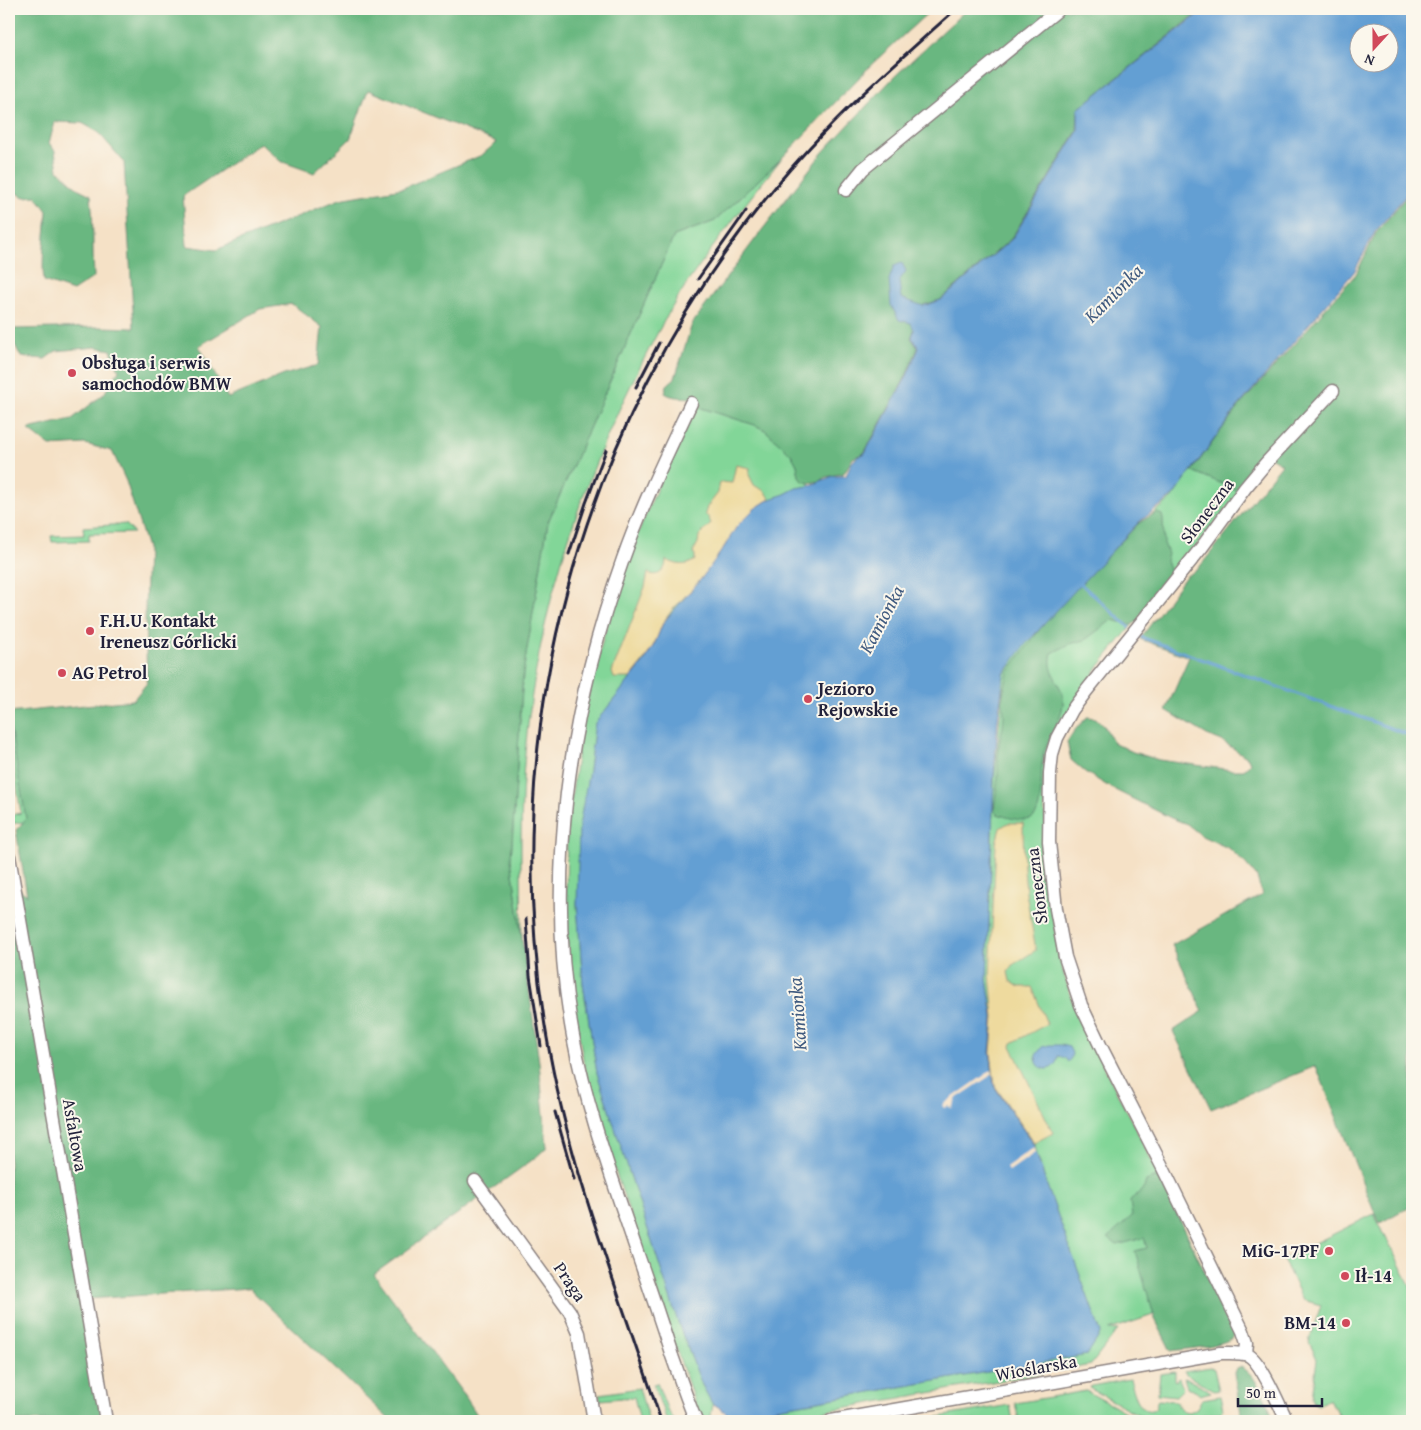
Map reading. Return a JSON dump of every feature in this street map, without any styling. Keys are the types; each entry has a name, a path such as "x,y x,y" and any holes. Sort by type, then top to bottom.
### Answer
{"street":[{"path":"846,190 863,169 1059,9"},
{"name":"Słoneczna","path":"1246,1354 1247,1343 1243,1331 1081,1005 1065,958 1056,908 1049,842 1050,773 1052,754 1057,738 1072,710 1202,547 1245,488 1333,391"},
{"path":"691,402 635,529 600,629 572,760 564,819 561,921 567,995 573,1036 582,1075 603,1152 696,1421"},
{"name":"Asfaltowa","path":"9,856 106,1421"},
{"name":"Praga","path":"475,1181 570,1312 578,1333 594,1421"},
{"name":"Wioślarska","path":"831,1421 1221,1354 1246,1354"},
{"path":"1246,1354 1256,1361 1287,1421"}],"green space":[{"path":"9,9 932,9 873,63 782,158 715,221 674,236 548,522 523,673 511,859 539,1062 547,1147 535,1158 374,1274 467,1399 481,1421 391,1421 249,1288 88,1299 108,1421 9,1421 9,882 27,895 16,830 26,819 9,713 133,700 147,683 145,612 147,548 126,481 112,451 85,444 50,446 28,429 72,419 104,394 119,370 111,350 96,347 56,351 45,359 21,357 13,341 13,329 134,328 124,162 98,132 82,123 55,122 49,143 55,151 58,170 77,188 91,195 94,277 73,291 44,281 43,255 47,211 36,196 24,197 9,189","holes":["368,90 497,142 482,155 403,188 340,199 216,250 187,246 183,196 261,143 280,161 314,173 350,139","292,304 322,327 318,365 284,375 228,398 199,346 260,309"]},
{"path":"967,9 1203,9 1078,109 1077,131 1011,239 940,300 923,305 911,338 918,348 905,378 864,453 853,458 844,473 826,477 820,481 809,483 803,481 799,476 797,465 791,454 765,430 692,405 691,398 668,395 665,393 667,385 675,378 692,324 823,152 894,77"},
{"path":"782,158 710,251 671,309 628,391 591,476 575,519 549,607 539,652 526,743 521,840 522,938 511,859 523,673 548,522 674,236 715,221"},
{"path":"1412,190 1412,1205 1380,1223 1316,1066 1211,1109 1173,1031 1203,1011 1172,945 1262,895 1257,877 1230,849 1202,836 1187,824 1111,788 1085,772 1071,760 1067,742 1087,717 1096,718 1105,727 1113,742 1133,752 1159,760 1232,770 1244,770 1250,763 1248,758 1222,741 1207,735 1166,710 1189,657 1140,639 1186,576 1197,570 1282,464 1267,455 1239,491 1192,471 1236,410 1356,274 1376,233"},
{"path":"692,405 765,430 791,454 797,465 799,476 803,481 809,483 809,486 796,488 770,499 715,561 644,662 595,723 577,905 583,984 597,1073 680,1328 702,1385 713,1405 710,1421 701,1421 607,1147 585,1070 570,984 566,909 567,827 583,716 618,581"},
{"path":"1226,422 1269,456 1095,671 1045,765 1043,788 1050,893 1059,958 1075,1010 1157,1171 1234,1333 1172,1344 1153,1313 1153,1315 1109,1330 1118,1330 1091,1365 1053,1372 1051,1363 1042,1365 1044,1373 773,1420 772,1409 1087,1355 1101,1333 1046,1183 1034,1144 994,1086 990,1052 993,1017 987,979 994,784 1004,675 1024,645 1048,618 1140,525 1172,498"},
{"path":"1157,513 1162,515 1163,519 1164,543 1168,554 1166,561 1172,577 1137,622 1131,625 1112,620 1085,640 1070,644 1052,653 1051,668 1063,697 1063,704 1044,751 1040,800 1037,813 1034,817 1027,820 997,814 994,810 998,756 1004,714 1002,699 1008,672 1048,618 1139,523"},
{"path":"126,524 134,533 89,534 89,541 52,542 51,536 84,535 83,527"},
{"path":"9,721 26,819 23,822 9,824 11,817 21,813 9,735"},
{"path":"1159,1178 1235,1335 1231,1339 1216,1344 1171,1351 1155,1319 1135,1251 1147,1248 1144,1238 1117,1245 1108,1238 1132,1216 1130,1201 1144,1188 1146,1181"},
{"path":"1374,1214 1412,1289 1412,1421 1341,1421 1330,1399 1318,1405 1314,1403 1312,1398 1317,1359 1309,1342 1321,1305 1303,1300 1283,1259"},
{"path":"1211,1367 1214,1369 1219,1390 1215,1391 1189,1377 1184,1371"},
{"path":"1240,1367 1246,1370 1256,1382 1275,1421 1245,1421 1240,1414 1234,1373 1236,1368"},
{"path":"1175,1372 1175,1380 1179,1378 1183,1389 1176,1396 1158,1394 1160,1374"},
{"path":"1184,1378 1211,1392 1200,1395 1187,1387"},
{"path":"1130,1379 1137,1400 1147,1410 1155,1408 1157,1400 1176,1401 1181,1409 1190,1412 1197,1408 1202,1399 1220,1396 1222,1412 1150,1421 1089,1388 1091,1386"},
{"path":"657,1383 668,1411 675,1421 667,1421 653,1384"},
{"path":"639,1388 649,1421 640,1421 634,1397 600,1400 600,1394"},
{"path":"1086,1391 1142,1421 1067,1421 1063,1415 1032,1421 1019,1421 1015,1403"},
{"path":"1010,1405 1013,1421 914,1421"},
{"path":"1222,1415 1228,1421 1182,1421"}],"sand":[{"path":"736,465 750,468 749,475 754,485 765,491 770,499 748,515 701,579 671,611 663,623 649,653 630,678 614,678 612,672 645,587 648,573 655,575 661,572 665,567 666,560 674,563 688,564 695,560 693,552 698,543 699,536 711,524 705,514 707,507 718,493 720,482 732,483"},
{"path":"1008,823 1023,823 1026,893 1036,950 1014,964 1008,972 1010,981 1019,987 1032,987 1047,1024 1012,1043 1011,1046 1053,1133 1034,1143 995,1086 991,1052 994,1018 990,975 996,843 1000,828"}],"water":[{"name":"Jezioro Rejowskie","path":"1205,9 1412,9 1412,188 1375,232 1354,272 1236,409 1173,496 1139,522 1025,645 1004,674 998,719 994,775 987,979 993,1017 990,1052 994,1086 1033,1144 1101,1333 1087,1355 771,1409 771,1421 737,1421 713,1405 702,1385 680,1328 597,1073 583,984 577,905 579,827 595,723 644,662 655,643 663,623 701,579 737,526 754,509 770,499 796,488 809,486 833,476 846,476 852,462 865,453 906,378 919,348 912,338 914,330 911,323 899,320 891,305 889,280 894,266 902,263 906,271 899,281 901,298 923,306 941,300 1012,239 1078,131 1078,109"},
{"path":"1049,1045 1069,1047 1072,1053 1071,1058 1068,1062 1065,1058 1058,1056 1054,1066 1046,1069 1042,1068 1037,1061 1036,1055 1042,1047"}],"pier":[{"path":"992,1070 993,1074 957,1098 952,1108 947,1106 944,1108 942,1105"},
{"path":"1034,1147 1036,1152 1009,1171 1006,1167"}],"waterway":[{"path":"1081,584 1129,627"},
{"path":"1141,637 1412,736"}],"railway":[{"path":"661,1421 582,1184 568,1135 547,1038 534,924 533,811 544,699 567,590 602,483 648,381 704,283 772,191 815,142 860,96 956,9"},
{"path":"698,279 746,211"},
{"path":"636,387 659,343"},
{"path":"569,554 606,450"},
{"path":"526,919 530,976 541,1046"},
{"path":"555,1112 574,1179"}],"place":[{"name":"Obsługa i serwis samochodów BMW","path":"72,373"},
{"name":"F.H.U. Kontakt Ireneusz Górlicki","path":"90,631"},
{"name":"AG Petrol","path":"62,673"},
{"name":"Jezioro Rejowskie","path":"808,699"},
{"name":"MiG-17PF","path":"1329,1251"},
{"name":"Ił-14","path":"1345,1276"},
{"name":"BM-14","path":"1346,1323"}],"water label":[{"name":"Kamionka","path":"1113,293"},
{"name":"Kamionka","path":"881,619"},
{"name":"Kamionka","path":"797,1014"}]}
